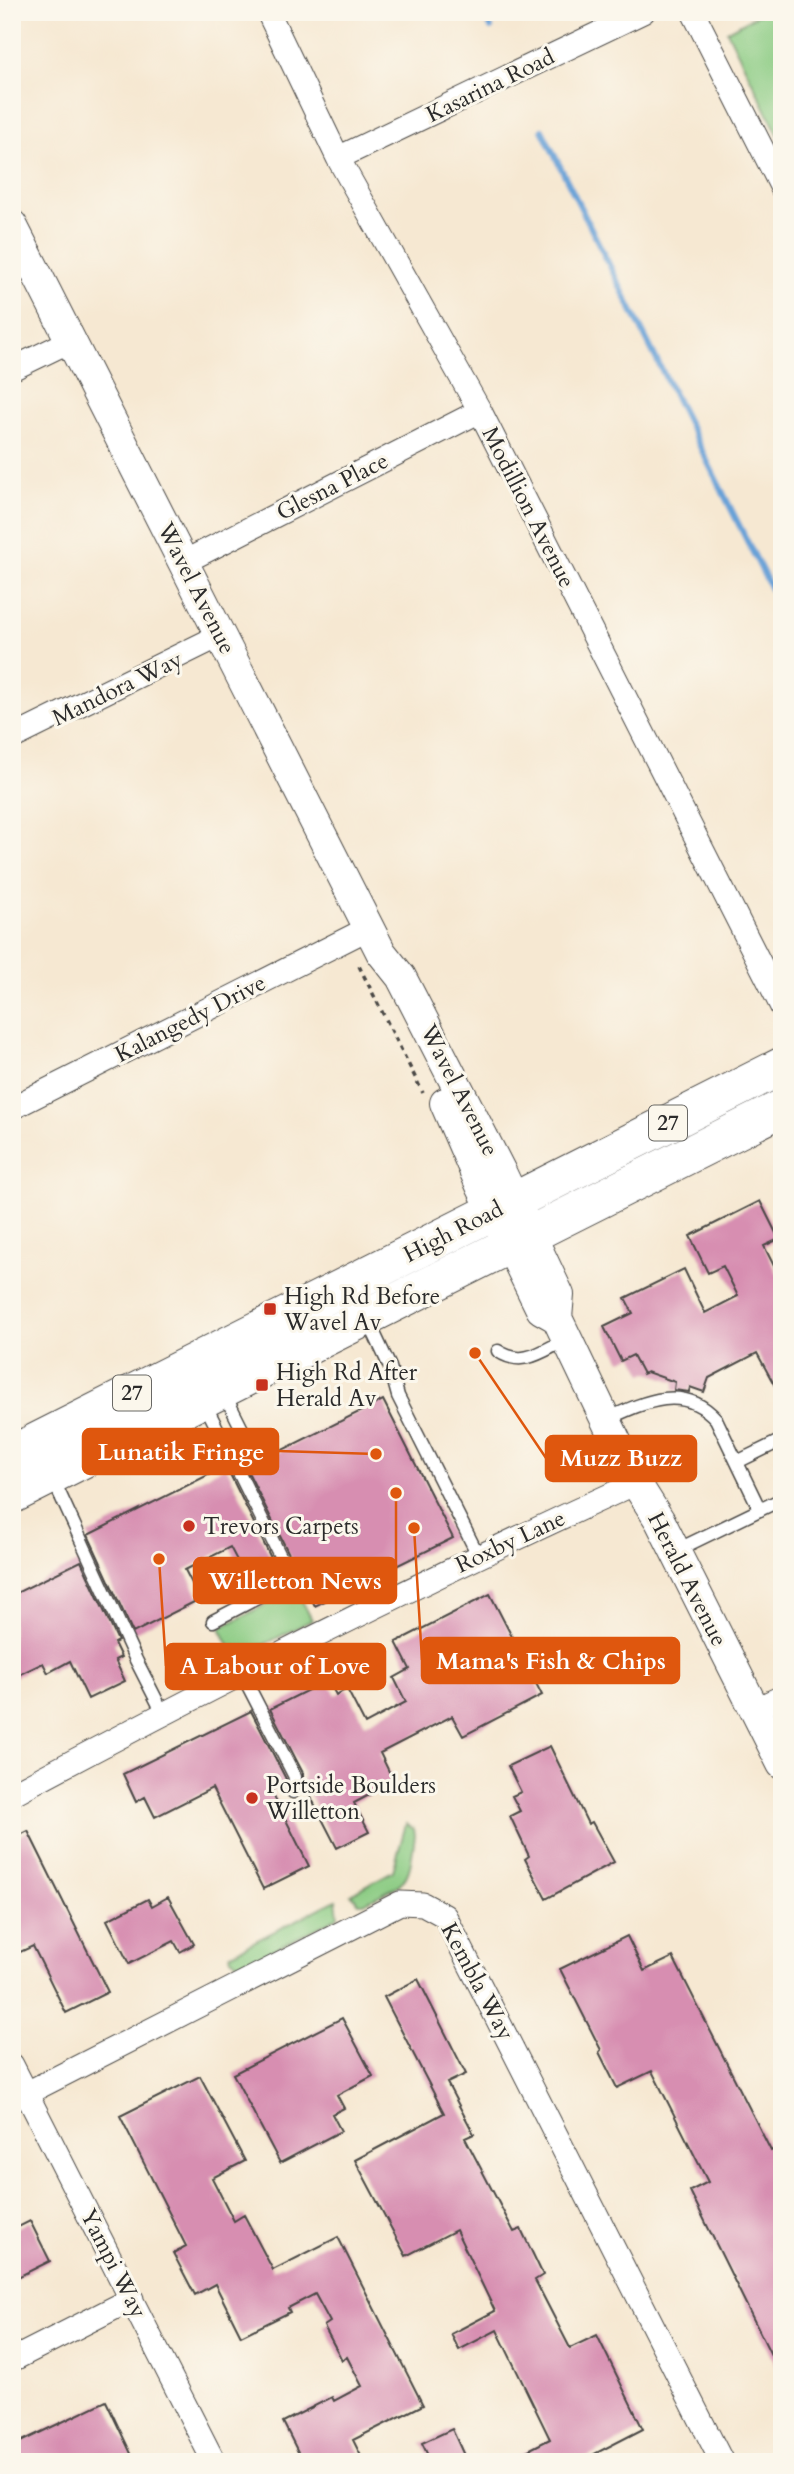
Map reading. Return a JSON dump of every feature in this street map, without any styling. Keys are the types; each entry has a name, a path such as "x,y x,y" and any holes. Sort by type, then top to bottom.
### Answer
{"main road":[{"name":"High Road","path":"12,1454 782,1066"},
{"name":"High Road","path":"12,1495 782,1108"}],"street":[{"name":"Modillion Avenue","path":"268,12 338,158 480,411 782,1007"},
{"name":"Kasarina Road","path":"338,158 643,12"},
{"path":"692,12 782,188"},
{"name":"Wavel Avenue","path":"12,225 221,635 367,945 440,1091 504,1206"},
{"path":"12,369 72,340"},
{"name":"Glesna Place","path":"184,562 480,411"},
{"name":"Mandora Way","path":"12,738 221,635"},
{"name":"Kalangedy Drive","path":"12,1108 367,945"},
{"name":"Herald Avenue","path":"504,1206 520,1239 559,1295 562,1329 605,1420 636,1483 676,1551 782,1764"},
{"name":"Roxby Lane","path":"12,1794 163,1713 209,1681 242,1674 478,1555 636,1483"},
{"path":"754,1710 782,1697"},
{"name":"Kembla Way","path":"27,2093 400,1903 423,1905 445,1916 722,2462"},
{"name":"Yampi Way","path":"12,2065 214,2462"},
{"path":"12,2360 132,2299"}],"lane":[{"path":"366,1317 390,1367 398,1396 478,1555"},
{"path":"498,1350 509,1358 522,1360 562,1329"},
{"path":"212,1394 247,1440"},
{"path":"212,1394 292,1580 213,1621"},
{"path":"605,1420 648,1401 673,1397 706,1408 716,1419 760,1510"},
{"path":"737,1462 782,1440"},
{"path":"51,1476 163,1713"},
{"path":"676,1551 782,1499"},
{"path":"242,1674 295,1777 293,1792"}],"path":[{"path":"367,945 426,1099"}],"green space":[{"path":"763,12 782,12 782,142 727,31"},
{"path":"296,1589 312,1620 236,1659 220,1628"},
{"path":"406,1824 414,1829 415,1835 411,1864 404,1880 390,1890 359,1903 351,1894 393,1871"},
{"path":"336,1900 338,1916 329,1922 241,1966 231,1958 230,1954"}],"building":[{"path":"760,1201 779,1239 764,1246 782,1282 782,1399 757,1353 709,1378 704,1392 690,1387 689,1392 674,1390 675,1382 647,1372 643,1374 633,1355 621,1361 604,1327 633,1313 625,1298 684,1269 705,1313 738,1296 723,1266 708,1273 690,1236"},
{"path":"383,1400 453,1538 315,1606 246,1468"},
{"path":"226,1466 271,1558 243,1572 230,1547 185,1570 200,1599 133,1633 88,1535"},
{"path":"81,1561 118,1641 114,1643 121,1657 115,1660 125,1681 88,1699 70,1661 48,1673 43,1663 12,1678 12,1595"},
{"path":"490,1594 542,1695 463,1736 452,1716 380,1753 394,1782 354,1803 369,1832 337,1848 270,1709 328,1680 336,1695 347,1689 365,1724 406,1702 394,1678 410,1669 396,1642"},
{"name":"Portside Boulders Willetton","path":"251,1711 286,1779 285,1783 271,1790 309,1866 263,1889 212,1788 155,1817 145,1797 136,1802 123,1774"},
{"path":"550,1746 588,1824 592,1822 614,1862 546,1899 525,1859 529,1856 510,1816 520,1811 512,1796 521,1792 508,1766"},
{"path":"28,1831 108,1992 66,2013 33,1946 18,1953 12,1941 12,1927 18,1924 12,1913 12,1839"},
{"path":"168,1897 194,1944 180,1952 174,1941 129,1964 107,1920 148,1899 152,1906"},
{"path":"627,1936 644,1971 673,1957 771,2151 782,2146 782,2377 690,2191 708,2182 652,2071 617,2088 560,1969"},
{"path":"418,1979 466,2074 447,2083 474,2134 465,2138 514,2232 521,2229 543,2275 535,2280 570,2348 597,2335 643,2429 579,2462 505,2462 550,2439 497,2330 459,2350 451,2334 495,2311 456,2230 406,2256 355,2160 444,2113 384,1997"},
{"path":"342,2018 373,2076 337,2095 344,2108 332,2114 341,2131 280,2163 233,2074"},
{"path":"200,2076 245,2161 212,2178 234,2221 244,2215 273,2270 338,2237 423,2405 353,2440 364,2462 303,2462 283,2422 332,2397 334,2401 362,2386 347,2357 342,2360 324,2326 330,2322 315,2294 288,2308 290,2312 241,2336 215,2284 195,2295 173,2253 186,2246 120,2116"},
{"path":"30,2221 50,2261 12,2280 12,2230"},
{"path":"106,2401 135,2462 12,2462 12,2446"},
{"path":"452,2429 467,2462 431,2462 422,2443"}],"waterway":[{"path":"483,12 491,28"},
{"path":"542,130 782,611"}],"place":[{"name":"High Rd Before Wavel Av","path":"270,1309"},
{"name":"Muzz Buzz","path":"475,1353"},
{"name":"High Rd After Herald Av","path":"262,1385"},
{"name":"Lunatik Fringe","path":"376,1454"},
{"name":"Willetton News","path":"396,1493"},
{"name":"Trevors Carpets","path":"189,1526"},
{"name":"Mama's Fish & Chips","path":"414,1528"},
{"name":"A Labour of Love","path":"159,1559"},
{"name":"Portside Boulders Willetton","path":"252,1798"}]}
